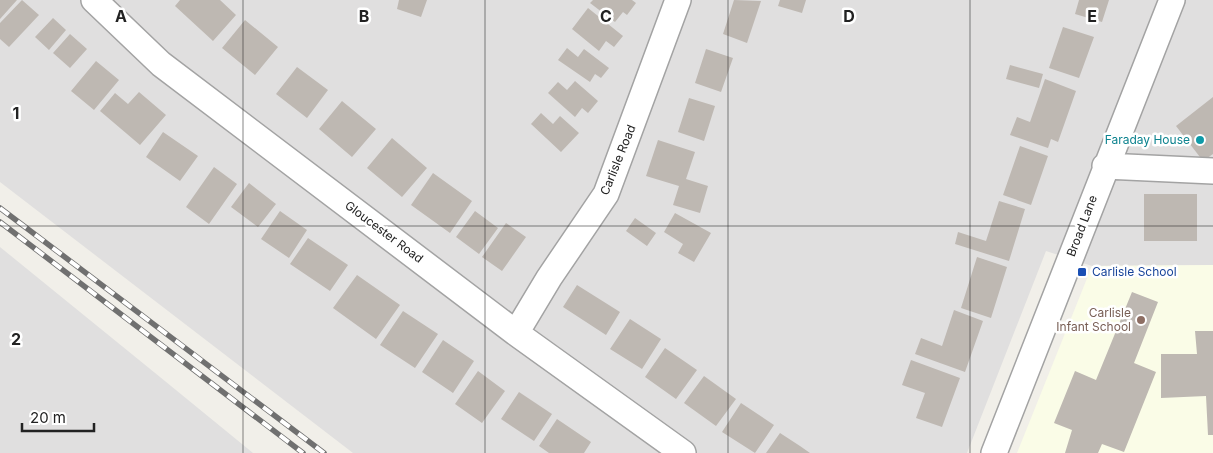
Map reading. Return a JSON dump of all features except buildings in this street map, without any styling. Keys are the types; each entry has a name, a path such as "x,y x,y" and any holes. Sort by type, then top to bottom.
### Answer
{"street":[{"name":"Gloucester Road","path":"94,0 162,64 516,333 683,453"},
{"name":"Carlisle Road","path":"516,333 549,278 606,194 678,0"},
{"name":"Broad Lane","path":"994,453 1172,0"},
{"path":"1106,166 1213,171"}],"shaded area":[{"path":"0,0 1213,0 1213,265 1092,266 1046,251 967,453 353,453 0,182"},
{"path":"0,247 160,377 253,453 0,453"},
{"name":"Carlisle Infant School","path":"1213,265 1213,453 1017,453 1092,266"}],"railway":[{"path":"0,208 324,453"},
{"path":"0,222 303,453"}],"place":[{"name":"Faraday House","path":"1200,140"},
{"name":"Carlisle School","path":"1082,272"},
{"name":"Carlisle Infant School","path":"1141,320"}]}
